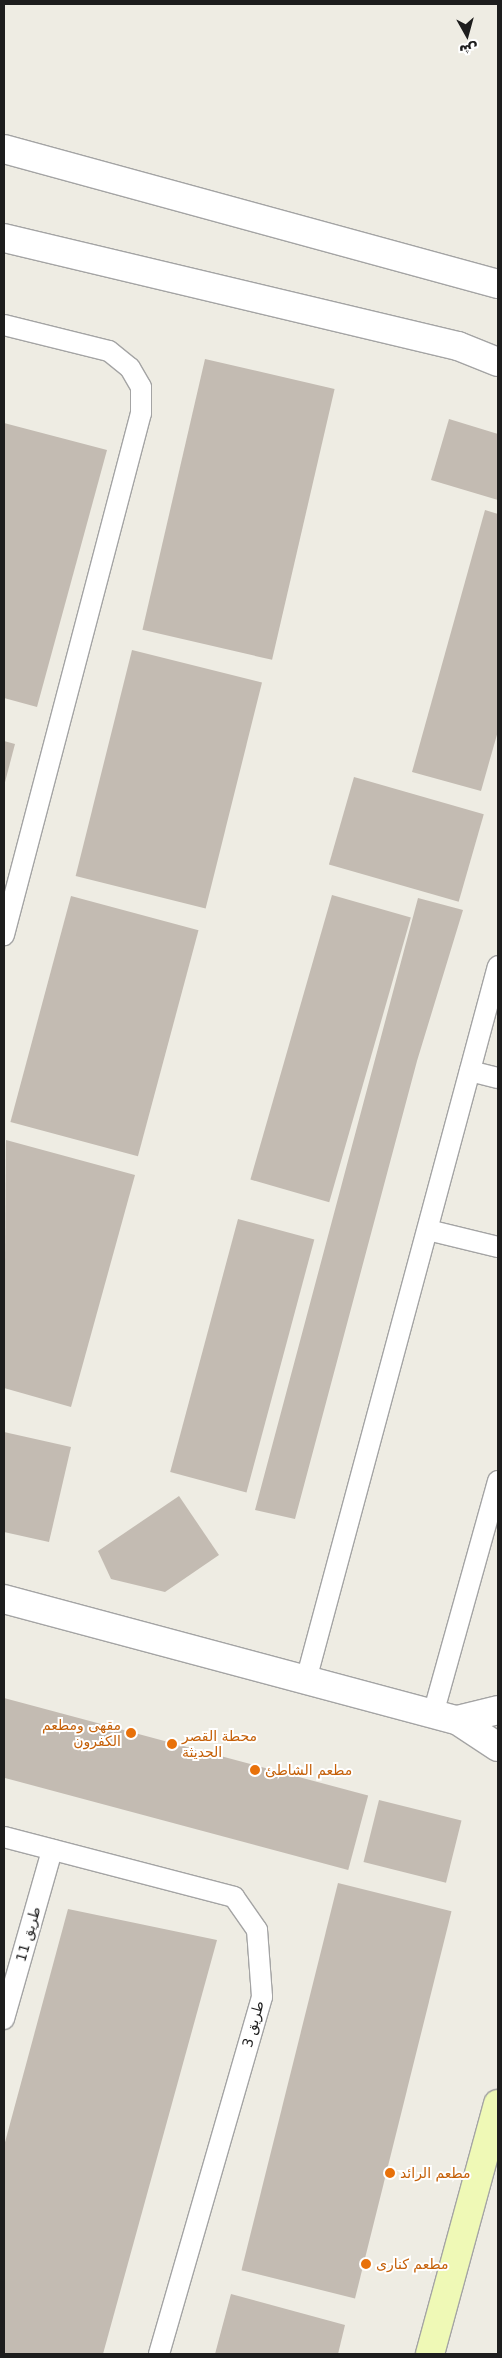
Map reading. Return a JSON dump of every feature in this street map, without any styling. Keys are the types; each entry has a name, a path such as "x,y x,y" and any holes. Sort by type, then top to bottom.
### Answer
{"main road":[{"path":"430,2354 498,2104"}],"street":[{"path":"4,149 498,284"},
{"path":"4,238 458,346 498,362"},
{"path":"4,1599 445,1717 498,1747"},
{"path":"445,1717 498,1710"}],"lane":[{"path":"4,325 108,351 130,368 141,387 141,413 4,935"},
{"path":"306,1680 498,966"},
{"path":"470,1071 498,1078"},
{"path":"428,1230 498,1247"},
{"path":"445,1717 498,1481"},
{"name":"طريق 3","path":"4,1837 234,1897 257,1930 262,1997 159,2354"},
{"name":"طريق 11","path":"4,2019 52,1850"}],"building":[{"path":"205,359 335,389 272,660 142,630"},
{"path":"449,419 498,434 498,500 431,480"},
{"path":"4,423 107,450 37,707 4,698"},
{"path":"485,510 498,514 498,731 481,791 412,772"},
{"path":"132,650 262,682 206,908 76,876"},
{"path":"4,741 15,744 4,786"},
{"path":"354,777 484,814 459,902 329,864"},
{"path":"332,895 411,918 329,1202 250,1180"},
{"path":"71,896 199,930 138,1156 10,1122"},
{"path":"418,898 463,910 417,1061 295,1519 255,1510"},
{"path":"6,1140 135,1175 71,1407 4,1388"},
{"path":"238,1219 314,1239 246,1493 170,1472"},
{"path":"4,1432 71,1447 49,1542 4,1532"},
{"path":"179,1496 219,1555 165,1592 111,1579 98,1551"},
{"path":"4,1698 368,1796 348,1870 4,1778"},
{"path":"379,1800 461,1821 446,1883 364,1862"},
{"path":"338,1883 452,1911 355,2298 241,2270"},
{"path":"68,1909 217,1940 103,2354 4,2354 4,2146"},
{"path":"231,2294 345,2325 338,2354 215,2354"}],"place":[{"name":"مقهى ومطعم الكفرون","path":"131,1733"},
{"name":"محطة القصر الحديثة","path":"172,1744"},
{"name":"مطعم الشاطئ","path":"255,1770"},
{"name":"مطعم الرائد","path":"390,2173"},
{"name":"مطعم كنارى","path":"366,2264"}]}
